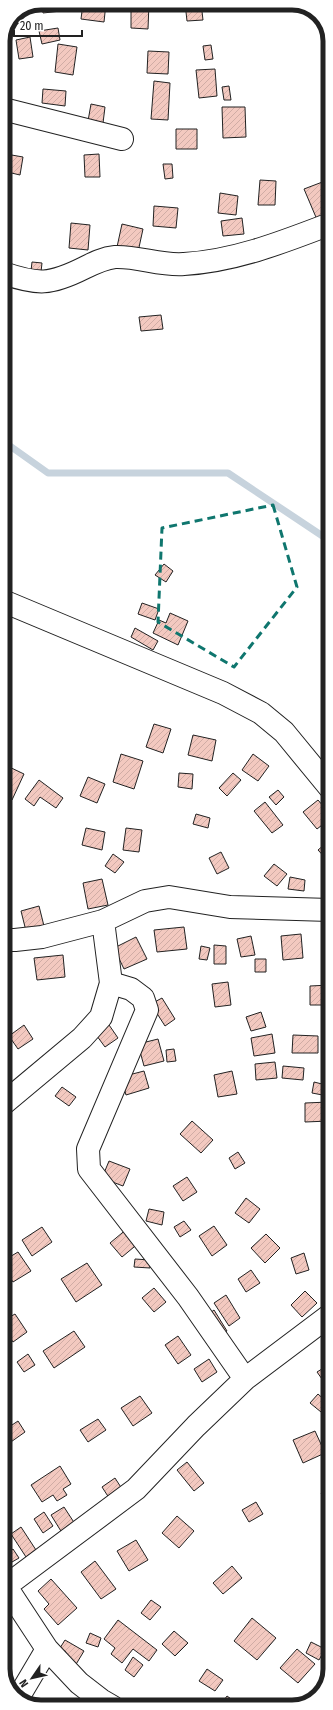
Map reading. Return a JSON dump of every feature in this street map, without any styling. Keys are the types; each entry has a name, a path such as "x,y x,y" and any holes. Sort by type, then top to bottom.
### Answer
{"street":[{"path":"10,111 122,138"},
{"path":"10,275 27,281 46,282 67,276 99,260 115,257 183,264 233,258 287,241 323,227"},
{"path":"10,604 223,693 261,713 284,732 323,779"},
{"path":"10,940 42,937 102,921 145,901 169,897 230,907 323,910"},
{"path":"10,1098 82,1038 101,1017 111,983 102,921"},
{"path":"111,983 131,989 143,998 147,1010 88,1148 89,1169 188,1297 244,1379"},
{"path":"10,1580 136,1489 196,1426 244,1379 323,1319"},
{"path":"10,1592 47,1649 79,1683 101,1700"},
{"path":"21,1692 47,1649"}],"highlighted area":[{"path":"273,505 297,587 234,667 158,622 162,528"}],"building":[{"path":"43,10 61,10 61,11 43,13"},
{"path":"82,10 105,10 104,22 81,19"},
{"path":"131,10 149,10 148,29 131,28"},
{"path":"186,10 202,10 203,20 187,21"},
{"path":"58,28 60,40 42,44 39,31"},
{"path":"30,37 33,57 19,59 16,40"},
{"path":"58,44 77,47 73,75 55,72"},
{"path":"211,45 213,59 205,60 203,46"},
{"path":"148,51 169,52 168,74 147,73"},
{"path":"215,69 217,96 199,98 196,70"},
{"path":"154,81 170,83 168,120 151,119"},
{"path":"229,86 231,100 224,100 222,87"},
{"path":"43,89 66,91 65,106 42,103"},
{"path":"91,104 105,107 103,123 88,121"},
{"path":"222,107 245,107 246,137 223,138"},
{"path":"176,129 197,129 197,149 176,149"},
{"path":"99,154 100,177 85,177 84,155"},
{"path":"10,155 23,157 20,175 10,173"},
{"path":"163,164 172,164 173,178 165,179"},
{"path":"260,180 276,181 275,205 258,205"},
{"path":"323,182 323,220 318,222 304,189"},
{"path":"220,193 238,196 236,215 218,213"},
{"path":"154,206 178,208 176,228 153,226"},
{"path":"242,218 244,234 223,236 221,221"},
{"path":"71,223 90,225 88,250 69,248"},
{"path":"122,224 143,229 138,252 117,247"},
{"path":"32,262 42,263 41,272 31,271"},
{"path":"161,315 163,329 141,331 139,317"},
{"path":"164,564 173,571 166,582 155,575"},
{"path":"142,603 159,609 155,620 138,614"},
{"path":"170,613 188,621 178,645 153,633 159,620 166,623"},
{"path":"135,628 158,641 153,650 131,637"},
{"path":"154,724 171,729 163,753 146,747"},
{"path":"193,735 216,740 212,761 188,755"},
{"path":"121,754 143,761 134,789 113,782"},
{"path":"253,754 269,766 258,781 242,770"},
{"path":"10,767 24,774 12,800 10,799"},
{"path":"179,773 193,774 192,789 178,787"},
{"path":"233,773 241,780 227,796 219,788"},
{"path":"88,777 105,784 97,803 80,796"},
{"path":"39,780 63,798 56,808 40,797 34,806 25,799"},
{"path":"278,790 284,797 276,805 269,797"},
{"path":"318,800 323,806 323,824 317,829 303,812"},
{"path":"265,802 283,825 272,833 254,811"},
{"path":"196,814 210,818 208,828 193,824"},
{"path":"86,828 105,832 102,850 82,845"},
{"path":"126,828 142,830 139,852 123,850"},
{"path":"323,846 323,855 318,850"},
{"path":"221,852 229,868 217,874 209,858"},
{"path":"113,854 124,862 115,873 105,866"},
{"path":"274,864 287,874 277,886 264,876"},
{"path":"290,877 305,880 304,891 288,889"},
{"path":"102,879 108,905 88,909 83,883"},
{"path":"39,906 44,926 26,931 21,911"},
{"path":"184,927 187,949 157,952 154,930"},
{"path":"301,934 303,958 283,960 281,936"},
{"path":"251,936 255,955 241,957 237,939"},
{"path":"136,937 147,959 124,969 114,948"},
{"path":"214,945 226,946 226,964 214,964"},
{"path":"201,946 210,948 207,960 199,959"},
{"path":"63,955 65,977 37,980 34,958"},
{"path":"255,959 266,959 266,972 255,972"},
{"path":"228,982 231,1005 215,1007 212,984"},
{"path":"323,985 323,1005 310,1005 310,986"},
{"path":"162,998 175,1019 165,1026 151,1004"},
{"path":"261,1012 266,1027 251,1031 246,1017"},
{"path":"107,1022 118,1038 105,1047 94,1032"},
{"path":"24,1025 33,1039 18,1049 10,1035"},
{"path":"272,1034 275,1053 254,1056 251,1038"},
{"path":"293,1035 318,1036 318,1053 292,1053"},
{"path":"158,1039 164,1061 144,1066 138,1044"},
{"path":"174,1049 176,1061 167,1062 166,1050"},
{"path":"275,1062 277,1078 256,1080 255,1064"},
{"path":"283,1066 304,1068 303,1080 282,1078"},
{"path":"144,1071 149,1088 126,1095 121,1077"},
{"path":"232,1071 237,1094 218,1097 214,1075"},
{"path":"314,1082 323,1084 323,1095 312,1093"},
{"path":"62,1087 76,1097 69,1106 55,1096"},
{"path":"323,1102 323,1121 305,1122 305,1103"},
{"path":"192,1121 213,1140 201,1153 180,1134"},
{"path":"238,1152 245,1163 235,1169 229,1158"},
{"path":"109,1161 130,1169 123,1186 102,1178"},
{"path":"187,1177 197,1192 183,1201 173,1186"},
{"path":"246,1198 260,1209 249,1223 235,1213"},
{"path":"149,1209 164,1212 162,1225 146,1221"},
{"path":"184,1221 191,1230 180,1237 174,1227"},
{"path":"214,1226 227,1245 212,1256 199,1236"},
{"path":"42,1227 52,1242 32,1256 22,1240"},
{"path":"128,1228 140,1242 122,1257 110,1243"},
{"path":"266,1234 280,1248 265,1263 251,1248"},
{"path":"18,1252 31,1271 13,1282 10,1278 10,1257"},
{"path":"304,1253 309,1270 296,1274 291,1258"},
{"path":"135,1259 150,1260 150,1268 134,1267"},
{"path":"87,1263 102,1285 76,1302 61,1279"},
{"path":"251,1270 260,1283 246,1292 238,1279"},
{"path":"154,1288 166,1302 154,1312 142,1298"},
{"path":"305,1291 317,1303 302,1317 291,1305"},
{"path":"226,1295 240,1318 229,1326 214,1303"},
{"path":"214,1310 227,1331 219,1336 206,1316"},
{"path":"15,1314 27,1332 13,1342 10,1338 10,1317"},
{"path":"74,1331 85,1347 54,1368 43,1351"},
{"path":"178,1336 191,1355 178,1364 165,1345"},
{"path":"28,1354 35,1365 24,1372 17,1362"},
{"path":"209,1359 217,1372 202,1382 194,1369"},
{"path":"323,1368 323,1380 317,1372"},
{"path":"318,1394 323,1398 323,1409 321,1412 310,1403"},
{"path":"140,1396 152,1413 133,1426 121,1408"},
{"path":"98,1419 106,1430 88,1442 80,1430"},
{"path":"18,1421 25,1432 10,1443 10,1426"},
{"path":"315,1431 323,1449 323,1454 303,1463 293,1440"},
{"path":"187,1462 204,1483 194,1491 177,1470"},
{"path":"60,1466 71,1484 63,1489 67,1495 57,1501 53,1495 42,1502 31,1485"},
{"path":"115,1478 124,1492 111,1501 102,1487"},
{"path":"256,1502 263,1514 249,1522 242,1510"},
{"path":"64,1507 77,1527 64,1536 51,1515"},
{"path":"44,1512 53,1526 43,1533 34,1519"},
{"path":"177,1516 194,1531 179,1548 162,1533"},
{"path":"21,1527 36,1550 26,1557 11,1534"},
{"path":"136,1540 148,1560 129,1571 117,1551"},
{"path":"13,1549 19,1558 12,1562 10,1558 10,1551"},
{"path":"95,1561 116,1589 101,1599 81,1572"},
{"path":"232,1566 242,1578 223,1594 213,1583"},
{"path":"51,1579 77,1608 58,1625 44,1609 49,1604 38,1591"},
{"path":"151,1600 161,1607 150,1620 141,1613"},
{"path":"252,1618 276,1638 257,1660 234,1641"},
{"path":"118,1620 157,1650 149,1661 133,1649 122,1663 111,1654 115,1648 104,1639"},
{"path":"174,1631 188,1643 175,1656 162,1644"},
{"path":"90,1633 101,1638 98,1647 86,1643"},
{"path":"65,1640 84,1651 75,1666 62,1658 66,1652 60,1648"},
{"path":"311,1642 323,1648 323,1653 319,1660 306,1653"},
{"path":"297,1649 315,1664 298,1683 280,1668"},
{"path":"133,1657 143,1665 134,1677 125,1670"},
{"path":"207,1669 223,1680 215,1691 199,1681"},
{"path":"227,1696 233,1700 224,1700"}],"waterway":[{"path":"10,446 48,473 228,473 323,536"}]}
